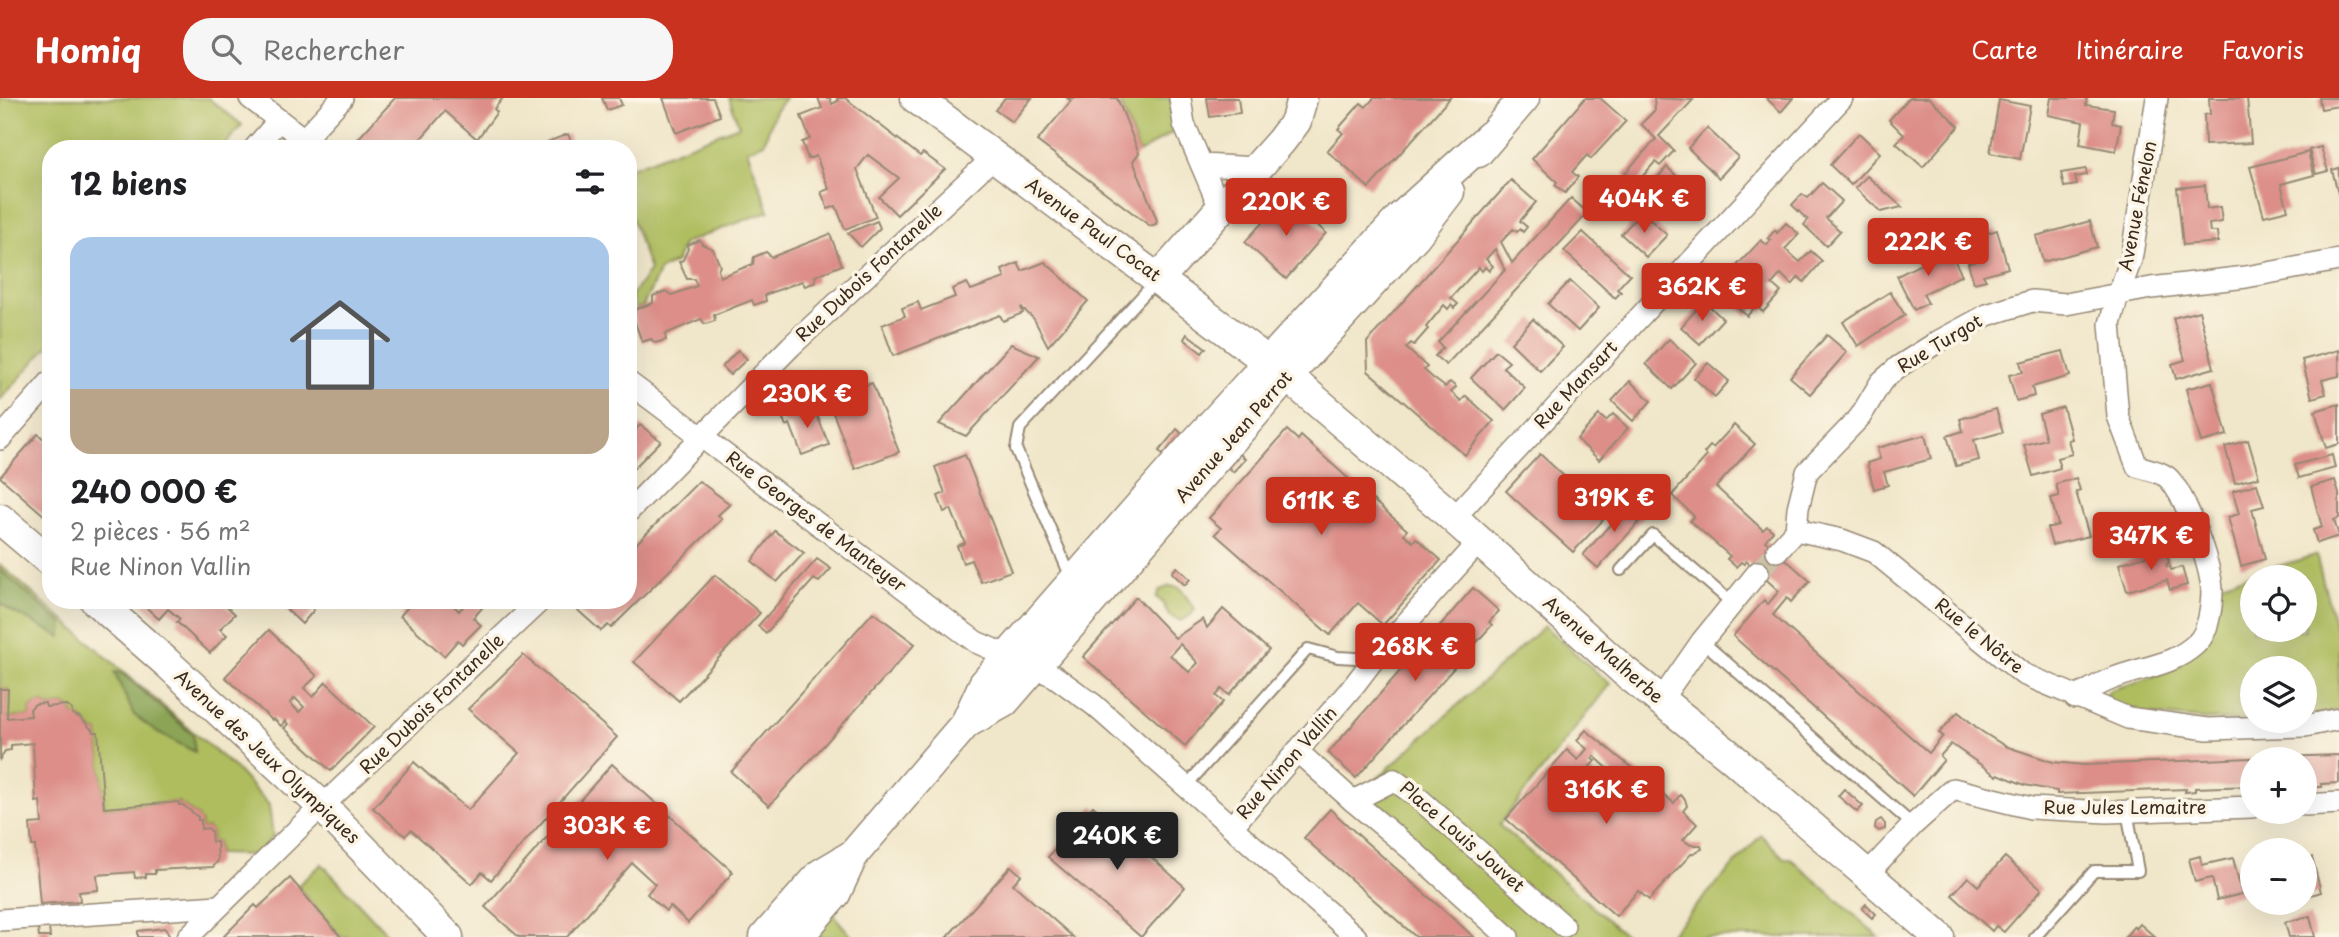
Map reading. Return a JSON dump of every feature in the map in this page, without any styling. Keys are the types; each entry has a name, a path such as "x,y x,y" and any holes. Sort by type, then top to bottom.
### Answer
{"main road":[{"name":"Avenue Paul Cocat","path":"916,98 1278,370"},
{"path":"1159,278 1296,121 1302,98"},
{"name":"Avenue Jean Perrot","path":"1021,661 1278,370 1400,218 1490,136 1524,98"},
{"name":"Avenue Jean Perrot","path":"798,937 835,894 853,855 966,723 1004,702 1021,661 1072,582 1278,370"},
{"name":"Avenue Malherbe","path":"1278,370 1453,519 1624,671 1729,755 1939,937"},
{"path":"0,519 42,554"},
{"name":"Avenue des Jeux Olympiques","path":"105,609 323,807 444,932"},
{"name":"Avenue Jean Perrot","path":"765,937 821,874 853,855"}],"street":[{"path":"250,98 306,140"},
{"path":"314,140 342,98"},
{"path":"1180,98 1184,124 1220,208"},
{"name":"Rue Mansart","path":"1453,519 1842,98"},
{"name":"Avenue Fénelon","path":"2076,698 2109,680 2159,666 2187,652 2200,641 2206,626 2212,586 2190,510 2169,478 2137,466 2118,416 2110,324 2131,260 2157,98"},
{"path":"262,140 279,120"},
{"name":"Rue Dubois Fontanelle","path":"637,503 791,345 994,157"},
{"path":"1202,165 1257,168"},
{"name":"Rue Turgot","path":"1796,530 1798,508 1807,472 1860,417 1881,382 1898,367 1939,341 1987,315 2032,302 2066,304 2151,288 2335,266"},
{"name":"Rue Georges de Manteyer","path":"637,389 976,642 1021,661"},
{"path":"0,439 42,391"},
{"path":"1777,551 1796,530"},
{"name":"Rue le Nôtre","path":"1796,530 1842,540 1874,552 2023,674 2128,718 2208,729 2305,726 2339,719"},
{"name":"Rue Ninon Vallin","path":"1232,827 1374,659 1479,542"},
{"path":"1661,700 1702,640 1758,572"},
{"name":"Rue Dubois Fontanelle","path":"188,937 532,609"},
{"name":"Rue Ninon Vallin","path":"1021,661 1054,676 1094,705 1356,937"},
{"path":"1297,751 1508,937"},
{"name":"Place Louis Jouvet","path":"1353,802 1394,779 1564,926"},
{"name":"Rue Jules Lemaitre","path":"1867,874 1913,825 1953,789 2031,808 2127,811 2240,807"},
{"path":"2317,804 2339,803"},
{"path":"0,920 219,906"}],"lane":[{"path":"1072,582 1016,449 1020,428 1159,278"},
{"path":"1621,570 1653,535 1733,604"},
{"path":"1702,640 1913,825"},
{"path":"1186,786 1308,649 1338,657 1374,659"},
{"path":"2035,937 2094,871 2138,871 2127,811"}],"green space":[{"path":"0,98 208,98 242,125 229,140 42,140 42,353 0,400"},
{"path":"729,98 785,98 775,111 764,143 747,150 769,211 684,243 676,262 660,270 643,306 637,309 637,288 650,270 637,233 637,166 739,126"},
{"path":"1119,98 1170,98 1176,130 1139,153"},
{"path":"2316,555 2339,642 2339,710 2317,715 2317,656 2240,656 2240,721 2135,713 2109,703 2106,696 2110,690 2180,665 2217,584 2240,577 2240,642 2317,642 2317,565 2282,565"},
{"path":"0,565 42,601 42,609 51,609 236,769 269,805 273,837 255,855 218,854 217,842 212,842 211,831 208,828 201,829 198,817 183,805 179,805 179,802 104,808 98,732 94,732 80,717 72,714 72,710 66,705 46,707 45,703 35,704 30,709 31,716 7,718 8,689 0,689"},
{"path":"0,570 42,606 42,609 63,624 61,637 13,612 0,603"},
{"path":"1170,586 1180,588 1195,609 1181,621 1169,616 1163,603 1156,597 1160,590"},
{"path":"1544,626 1610,684 1499,825 1627,937 1510,937 1353,801"},
{"path":"114,672 122,673 193,735 195,752 157,732 134,715"},
{"path":"1761,835 1785,859 1791,859 1879,937 1668,937"},
{"path":"322,864 390,937 341,937 297,886"},
{"path":"832,913 852,937 812,937"}],"building":[{"path":"395,98 503,98 494,109 497,112 477,139 445,111 420,140 357,140"},
{"path":"602,98 619,98 622,105 607,110"},
{"path":"663,98 713,98 720,116 676,133"},
{"path":"818,98 830,98 832,104 838,101 837,98 845,98 920,156 923,153 945,169 897,215 879,197 899,178 868,155 857,169 876,217 845,229 836,206 828,209 821,192 829,189 816,156 808,159 802,142 810,139 801,116 822,108"},
{"path":"1005,98 1032,98 1012,122 995,110"},
{"path":"1067,98 1117,98 1139,153 1133,161 1157,220 1156,224 1150,226 1037,141 1071,101"},
{"path":"1207,98 1238,98 1240,113 1210,117"},
{"path":"1374,98 1450,98 1369,188 1327,151 1343,133 1338,129 1361,103 1366,107"},
{"path":"1585,98 1600,98 1626,121 1591,159 1587,155 1572,172 1578,177 1565,193 1532,159"},
{"path":"1654,98 1693,100 1659,136 1674,151 1660,166 1655,162 1635,185 1624,174 1656,139 1641,124 1655,110"},
{"path":"1766,98 1793,98 1781,112"},
{"path":"1909,98 1929,98 1959,126 1923,167 1896,143 1904,135 1889,120"},
{"path":"2051,98 2087,98 2086,105 2114,109 2112,123 2121,125 2116,151 2080,144 2083,122 2048,115"},
{"path":"2209,98 2247,98 2251,143 2205,145 2204,115 2210,114"},
{"path":"2319,98 2339,98 2339,106 2321,109"},
{"path":"1999,100 2030,106 2020,159 1990,153"},
{"path":"1707,128 1738,157 1719,178 1688,148"},
{"path":"1859,133 1880,153 1851,185 1830,165"},
{"path":"568,134 570,140 552,140"},
{"path":"2321,147 2328,171 2316,174 2309,150"},
{"path":"2308,152 2314,175 2281,184 2288,210 2264,216 2250,167"},
{"path":"1667,167 1700,198 1683,217 1650,186"},
{"path":"2339,168 2339,192 2338,193 2332,170"},
{"path":"2086,169 2087,175 2075,177 2077,185 2064,187 2061,173"},
{"path":"1867,176 1902,207 1881,212 1855,188"},
{"path":"1511,180 1536,202 1520,221 1527,227 1523,232 1513,229 1501,242 1512,263 1571,198 1588,213 1446,365 1435,356 1443,348 1438,342 1505,270 1495,249 1486,259 1493,266 1489,271 1485,267 1482,271 1479,267 1451,298 1458,304 1454,308 1451,305 1448,309 1444,305 1414,345 1411,343 1406,348 1427,367 1424,370 1433,378 1445,387 1450,382 1456,387 1451,392 1461,401 1466,396 1494,421 1465,455 1368,371 1367,342"},
{"path":"1822,183 1842,201 1826,218 1840,231 1826,246 1804,225 1808,220 1792,205 1802,194 1808,198"},
{"path":"2205,185 2207,209 2220,207 2222,222 2209,224 2210,232 2217,232 2218,242 2183,245 2177,188"},
{"path":"1286,196 1326,233 1286,279 1245,242"},
{"path":"1642,212 1667,235 1646,257 1621,234"},
{"path":"877,221 880,228 861,247 848,233"},
{"path":"2090,221 2097,247 2043,262 2036,236"},
{"path":"1786,223 1799,234 1785,249 1800,262 1811,251 1822,261 1804,282 1799,277 1792,285 1781,274 1772,284 1781,292 1763,312 1756,306 1747,316 1716,288 1761,240 1767,245 1771,240 1768,238"},
{"path":"1997,230 2008,268 1983,275 1986,280 1974,283 1968,263 1980,260 1975,237"},
{"path":"1583,232 1630,275 1617,289 1621,292 1615,298 1564,251"},
{"path":"830,234 842,265 815,276 816,282 805,286 802,281 765,295 766,301 754,305 752,300 714,315 715,321 705,324 701,319 665,334 666,340 655,343 651,339 642,342 637,328 637,309 653,303 653,296 666,291 672,295 697,286 694,279 687,279 679,262 683,260 687,245 700,240 702,244 713,249 720,266 720,277 753,264 754,257 766,252 772,257"},
{"path":"1949,250 1962,275 1923,294 1928,303 1914,310 1897,276"},
{"path":"1045,262 1088,301 1048,346 1034,319 1021,307 1023,313 1003,321 1000,315 893,356 882,325 905,316 902,308 918,302 921,310 955,297 952,289 967,283 971,290 1005,278 1002,270 1018,263 1022,271"},
{"path":"1570,281 1599,308 1578,331 1548,304"},
{"path":"1890,292 1905,315 1858,346 1843,322"},
{"path":"1704,301 1723,319 1700,344 1681,327"},
{"path":"2199,311 2214,368 2176,379 2172,364 2185,360 2173,318"},
{"path":"1533,319 1563,347 1540,371 1511,343"},
{"path":"1187,334 1206,348 1202,353 1184,339"},
{"path":"1827,335 1847,352 1810,394 1790,377"},
{"path":"1669,339 1696,363 1672,389 1646,364"},
{"path":"1011,344 1039,356 966,436 939,424"},
{"path":"738,350 747,359 730,375 722,367"},
{"path":"2339,350 2339,376 2322,380 2326,394 2312,398 2302,360"},
{"path":"1496,351 1509,362 1503,367 1525,388 1505,410 1471,378"},
{"path":"2063,351 2070,376 2032,387 2034,396 2016,401 2009,375 2023,372 2020,362"},
{"path":"1708,363 1729,381 1715,397 1694,378"},
{"path":"1630,381 1651,401 1633,421 1612,401"},
{"path":"2212,382 2227,435 2201,442 2186,389"},
{"path":"872,383 899,452 855,469 828,400"},
{"path":"2339,404 2339,444 2326,448 2315,411"},
{"path":"813,405 829,445 802,455 790,424 786,426 782,416"},
{"path":"2063,407 2072,439 2068,440 2072,454 2057,458 2060,468 2033,476 2024,445 2046,439 2039,414"},
{"path":"1996,409 2003,432 1974,440 1979,460 1956,466 1947,436 1963,431 1960,419"},
{"path":"1613,414 1628,428 1599,460 1577,439 1599,415 1606,421"},
{"path":"640,425 661,441 637,465 637,428"},
{"path":"1734,425 1755,444 1716,487 1763,530 1767,526 1773,531 1765,541 1810,581 1791,602 1787,598 1773,615 1929,753 1943,736 1939,733 1958,712 2005,746 2053,762 2084,765 2240,758 2240,786 2195,788 2195,791 2185,792 2186,789 2057,794 2057,791 2025,785 1998,774 1997,776 1951,744 1940,756 1944,760 1913,796 1733,636 1764,600 1768,604 1779,591 1746,561 1736,567 1727,559 1730,556 1690,521 1694,516 1672,495 1707,456 1704,453 1710,446 1713,448"},
{"path":"1177,429 1182,434 1163,455 1159,451"},
{"path":"1287,430 1298,440 1301,436 1360,489 1356,493 1362,498 1366,494 1407,530 1404,534 1413,542 1416,538 1441,560 1383,625 1358,603 1330,635 1215,534 1221,528 1209,518"},
{"path":"38,434 42,437 42,514 0,477"},
{"path":"1925,435 1931,459 1884,472 1888,485 1874,489 1867,463 1880,459 1877,448"},
{"path":"2248,440 2259,477 2235,483 2225,447"},
{"path":"1240,454 1245,459 1233,472 1228,467"},
{"path":"1540,454 1578,489 1574,494 1603,520 1573,552 1506,491"},
{"path":"965,455 1011,571 981,582 971,560 963,563 957,546 965,543 951,509 944,512 938,496 945,493 935,467"},
{"path":"2332,455 2335,468 2299,478 2295,465"},
{"path":"2076,478 2080,490 2076,492 2089,536 2052,545 2047,528 2058,525 2051,498 2059,496 2056,484"},
{"path":"1620,480 1628,487 1622,494 1614,487"},
{"path":"2335,480 2339,494 2339,518 2334,520 2339,536 2317,543 2313,530 2322,527 2311,487"},
{"path":"699,481 730,504 718,515 722,519 637,602 637,543"},
{"path":"2257,484 2264,506 2252,509 2265,559 2241,565 2228,517 2239,514 2233,491"},
{"path":"1631,501 1646,514 1598,568 1583,555"},
{"path":"775,531 804,553 777,582 752,561"},
{"path":"2166,550 2169,563 2166,564 2167,567 2170,566 2171,570 2182,567 2187,585 2170,590 2167,580 2127,591 2119,564"},
{"path":"817,559 831,569 819,582 814,579 766,633 758,626"},
{"path":"1177,567 1190,579 1185,585 1172,572"},
{"path":"715,575 760,613 679,701 634,662"},
{"path":"1473,588 1499,611 1489,622 1492,625 1356,778 1328,753"},
{"path":"1136,597 1175,638 1203,619 1207,628 1223,609 1269,650 1229,695 1222,689 1216,696 1223,702 1185,746 1083,657","holes":["1180,644 1198,663 1189,672 1170,655"]},
{"path":"148,609 168,609 159,619"},
{"path":"168,609 230,609 235,614 220,629 227,635 210,653 177,622 180,619"},
{"path":"313,609 314,610 302,624 287,610"},
{"path":"406,609 481,609 473,618 481,625 462,644 458,640 444,656 400,616"},
{"path":"576,609 630,609 611,628 608,625 601,631"},
{"path":"873,612 915,644 769,806 731,772"},
{"path":"269,630 317,676 304,688 313,697 326,682 374,727 331,771 284,728 288,724 285,721 281,726 272,720 225,677","holes":["295,698 304,707 299,712 290,703"]},
{"path":"523,655 617,737 491,880 482,872 472,884 411,830 405,836 373,808 414,762 468,810 519,753 468,709"},
{"path":"0,689 8,689 7,718 31,716 30,709 35,704 45,703 46,707 66,705 72,710 72,714 80,717 94,732 98,732 104,808 179,802 179,805 183,805 201,820 201,829 208,828 211,831 212,842 217,842 218,861 213,867 155,870 155,874 146,874 146,877 135,878 134,872 97,875 98,890 79,892 80,901 40,904 35,846 32,846 30,824 42,823 40,801 36,802 33,743 11,745 11,750 5,751 0,759"},
{"path":"1586,730 1674,803 1680,795 1687,806 1683,811 1697,824 1683,840 1691,845 1701,845 1702,849 1691,854 1649,900 1638,891 1616,916 1506,819 1567,750 1578,760 1587,749 1577,740","holes":["1594,756 1613,773 1604,784 1588,769 1595,761 1592,759","1622,780 1628,786 1618,796 1612,790"]},
{"path":"2339,755 2339,783 2321,784 2322,787 2317,787 2317,756"},
{"path":"612,764 733,872 688,923 670,906 666,911 647,894 655,884 632,863 567,937 519,937 485,907"},
{"path":"1844,789 1863,806 1857,812 1838,796"},
{"path":"1093,806 1185,887 1141,937 1048,857"},
{"path":"1330,809 1474,937 1416,937 1304,838"},
{"path":"1881,819 1885,829 1879,831 1875,828 1876,822"},
{"path":"2200,856 2202,865 2233,858 2240,894 2217,900 2212,878 2195,882 2189,859"},
{"path":"2005,857 2042,889 2004,932 1996,926 1992,931 1952,895 1968,877 1978,886"},
{"path":"1011,866 1021,875 1013,884 1073,937 947,937"},
{"path":"2317,876 2321,892 2317,893"},
{"path":"290,878 341,937 223,937 255,905 258,908"},
{"path":"1866,904 1876,914 1872,918 1862,909"},
{"path":"2310,916 2315,937 2289,937 2285,922"},
{"path":"2140,924 2155,937 2125,937 2134,926 2136,929"},
{"path":"49,927 50,937 39,937 38,928"},
{"path":"165,928 169,935 167,937 138,937 138,931"}],"tunnel":[{"path":"1758,572 1777,551"}]}
